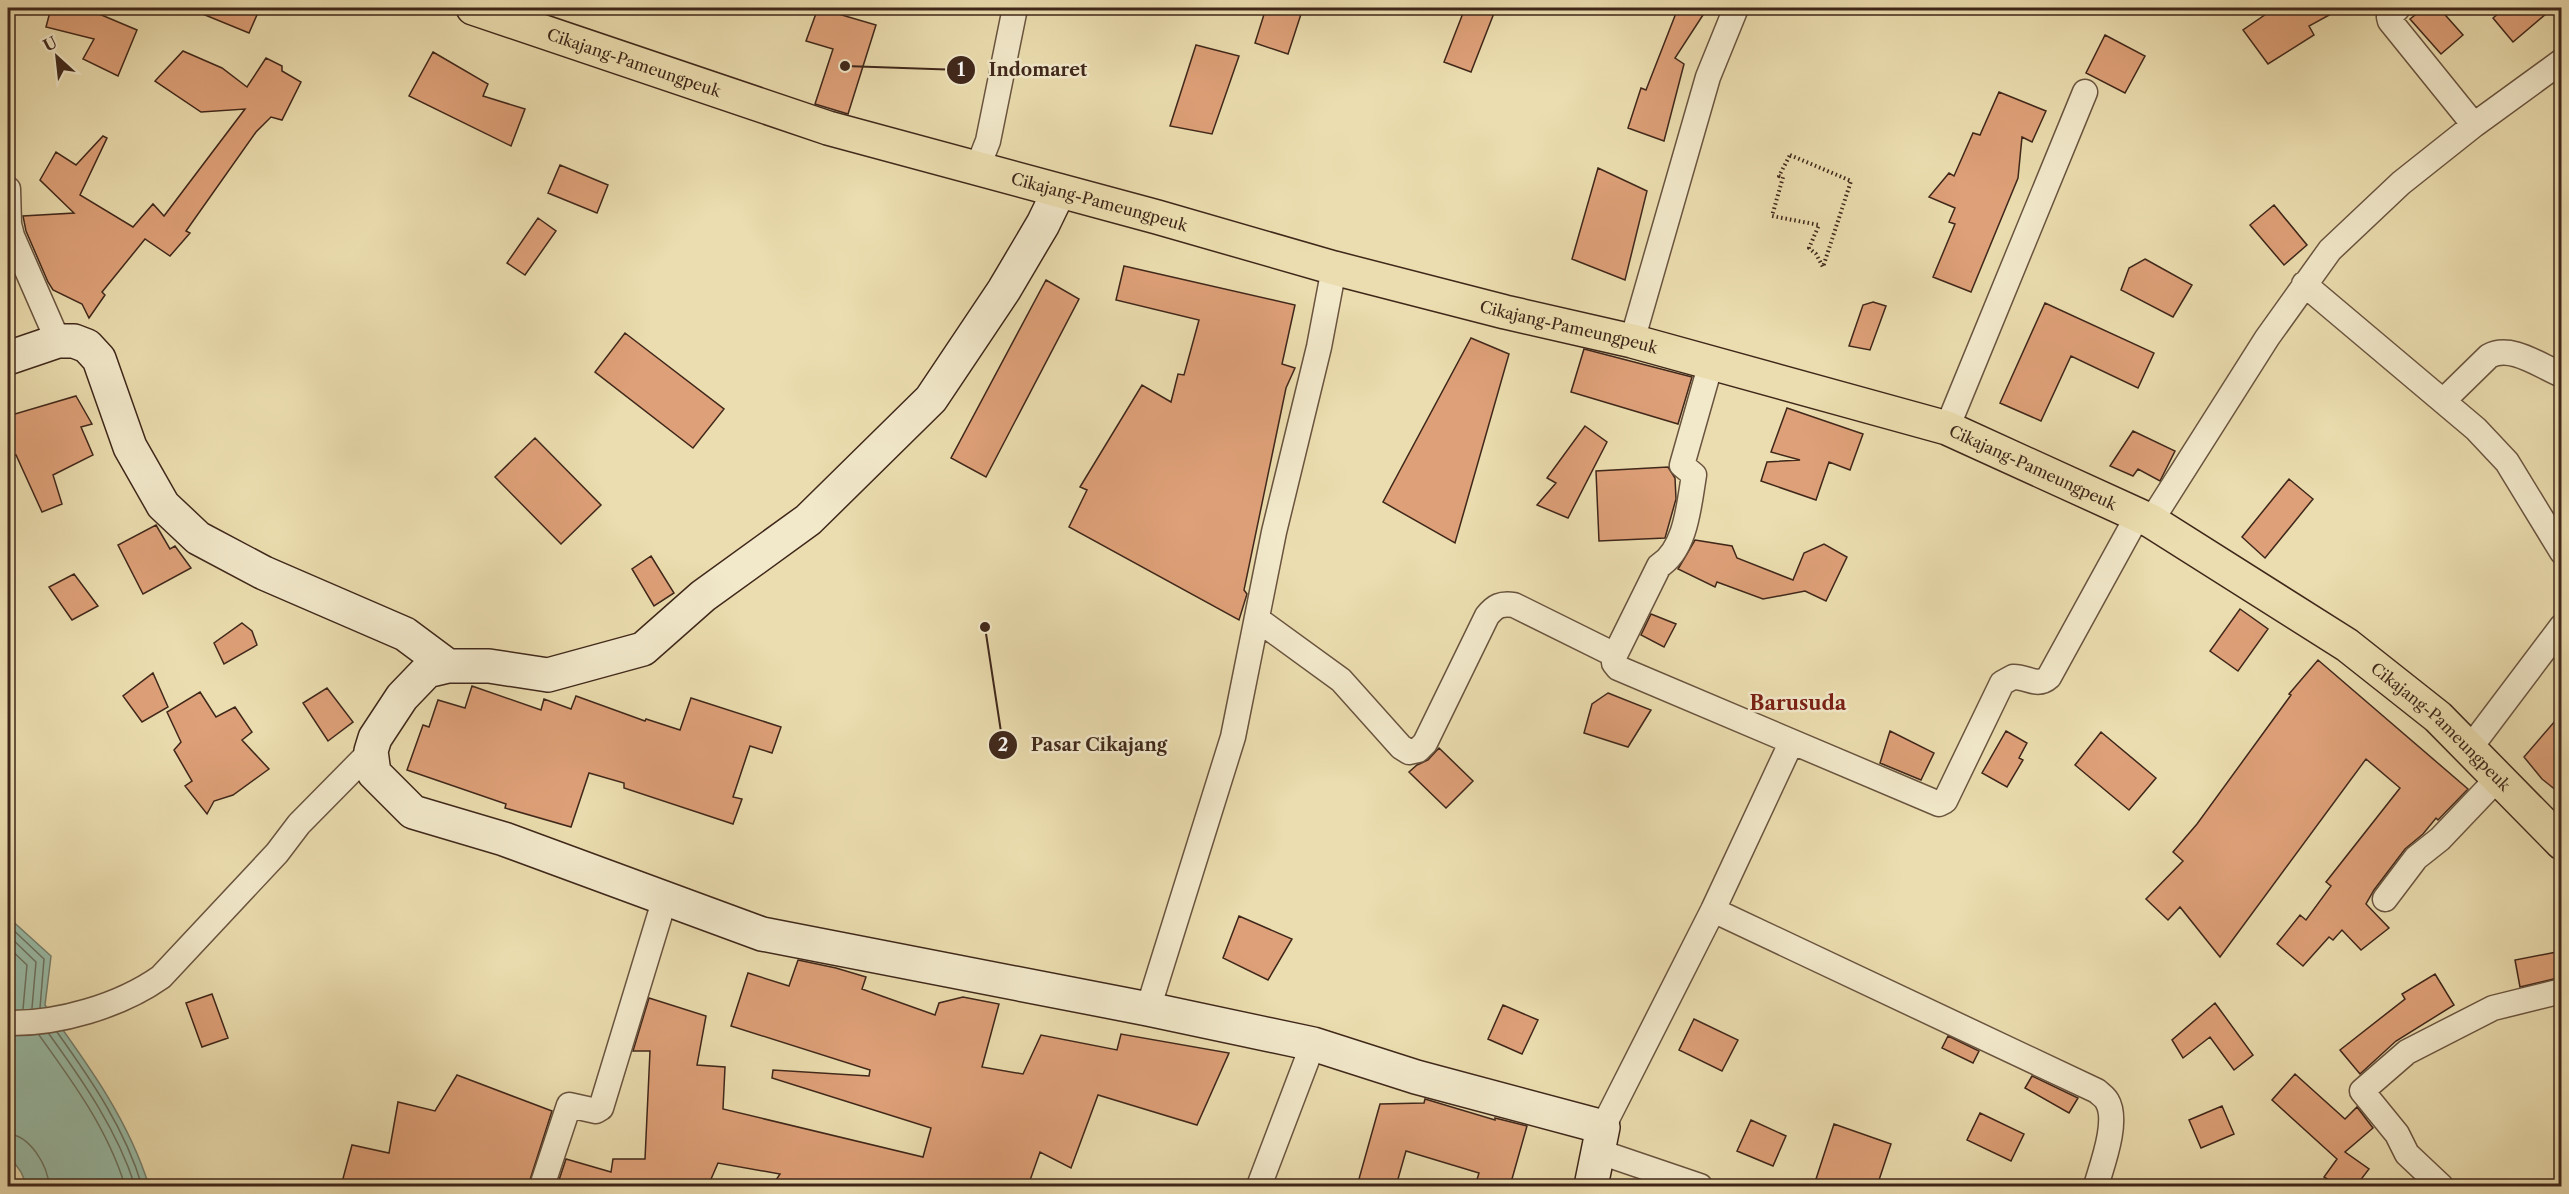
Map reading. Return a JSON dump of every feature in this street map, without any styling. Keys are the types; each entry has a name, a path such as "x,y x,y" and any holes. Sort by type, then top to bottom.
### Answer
{"main road":[{"name":"Cikajang-Pameungpeuk","path":"473,8 828,128 1334,268 1505,312 1632,341 1947,428 2144,518 2347,645 2438,717 2562,843"}],"street":[{"path":"977,169 988,141 1015,8"},
{"path":"1632,341 1705,88 1736,8"},
{"path":"2398,8 2389,17 2390,21 2474,124"},
{"path":"1711,363 1682,465 1694,475 1687,520 1670,559 1659,566 1615,655 1614,663 1618,668 1791,743 1934,803 1942,803 2002,683 2013,676 2035,682 2045,681 2049,677 2144,518 2304,284 2330,250 2358,221 2401,183 2474,124 2562,61"},
{"path":"1947,428 2085,92"},
{"path":"8,189 9,224 12,236 58,341"},
{"path":"1059,191 1043,225 1004,290 931,399 808,520 703,596 643,649 548,675 489,666 448,666 427,671 402,697 375,738 371,751 374,773 413,812 504,839 762,934 1148,1009 1313,1044 1600,1139 1700,1186"},
{"path":"1148,1009 1233,737 1274,532 1319,347 1334,268"},
{"path":"2304,284 2476,429 2507,462 2562,552"},
{"path":"8,358 58,341 74,341 87,346 99,359 130,447 164,506 198,538 264,573 405,634 448,666"},
{"path":"2443,401 2495,352 2510,352 2562,375"},
{"path":"1257,619 1341,680 1401,747 1409,752 1418,750 1425,743 1487,616 1494,608 1503,604 1514,605 1615,655"},
{"path":"2470,748 2562,626"},
{"path":"1591,1186 1600,1139 1713,910 1791,743"},
{"path":"8,1023 65,1018 140,990 170,969 277,853 299,824 371,751"},
{"path":"2385,899 2416,858 2440,839 2499,777"},
{"path":"542,1186 569,1106 596,1111 601,1108 665,898"},
{"path":"1713,910 2097,1091 2107,1100 2112,1124 2096,1186"},
{"path":"2441,1186 2407,1154 2397,1134 2362,1091 2407,1052 2493,1008 2562,991"},
{"path":"1259,1186 1313,1044"}],"path":[{"path":"1790,155 1851,181 1823,267 1816,254 1809,248 1819,225 1772,216 1782,177 1779,176 1790,155"}],"water":[{"path":"8,917 51,956 45,1005 118,1114 130,1137 149,1186 27,1186 21,1172 8,1154"}],"building":[{"path":"51,8 85,8 137,30 118,76 83,59 94,39 46,27"},
{"path":"188,8 260,8 249,33"},
{"path":"818,8 876,25 848,114 815,104 833,49 806,41"},
{"path":"1266,8 1303,8 1288,54 1255,43"},
{"path":"1465,8 1496,8 1471,72 1444,62"},
{"path":"1678,8 1690,8 1703,15 1675,58 1684,64 1664,141 1628,128 1641,88 1646,90"},
{"path":"2275,8 2342,8 2309,26 2314,35 2268,64 2243,30"},
{"path":"2424,8 2439,8 2463,35 2441,54 2410,19"},
{"path":"2505,8 2553,8 2513,42 2493,18"},
{"path":"2105,35 2145,56 2125,93 2086,73"},
{"path":"1196,45 1239,56 1212,134 1170,126"},
{"path":"183,51 222,68 247,87 266,58 282,66 282,71 301,82 282,120 271,117 256,132 186,231 190,233 170,256 145,239 102,292 105,295 89,318 82,304 53,290 26,231 23,216 74,213 40,180 56,152 76,165 103,136 107,138 80,195 133,227 153,204 164,216 245,109 201,112 155,81"},
{"path":"433,52 488,84 483,96 525,109 511,146 409,96"},
{"path":"1999,92 2046,111 2032,142 2022,137 2018,178 1971,292 1933,277 1955,224 1949,222 1955,208 1929,197 1949,173 1954,176 1973,133 1980,135"},
{"path":"560,165 608,185 597,213 548,193"},
{"path":"1598,168 1647,191 1625,280 1572,259"},
{"path":"2274,205 2307,245 2284,265 2250,225"},
{"path":"538,218 556,231 525,275 507,263"},
{"path":"2145,259 2192,285 2173,317 2121,290 2129,268"},
{"path":"1124,266 1295,305 1282,364 1295,368 1286,388 1244,590 1247,594 1239,620 1069,527 1087,490 1080,487 1142,385 1171,402 1178,374 1184,375 1199,320 1116,300"},
{"path":"1046,280 1079,299 986,477 951,458"},
{"path":"1873,302 1886,306 1870,350 1849,346 1863,305"},
{"path":"2045,303 2154,353 2138,388 2071,356 2041,421 2000,403"},
{"path":"625,333 724,409 693,448 595,372"},
{"path":"1471,338 1509,354 1455,543 1383,502"},
{"path":"1584,349 1692,377 1678,424 1571,392"},
{"path":"76,396 92,424 81,427 93,455 53,475 62,504 42,512 16,455 8,458 8,416"},
{"path":"1787,408 1863,434 1850,470 1829,462 1816,500 1761,481 1767,462 1800,460 1771,452"},
{"path":"1585,426 1607,442 1568,518 1537,505 1556,483 1547,478"},
{"path":"2133,431 2175,451 2160,481 2138,469 2133,476 2110,466"},
{"path":"535,438 601,505 561,544 495,477"},
{"path":"1668,467 1675,478 1676,499 1665,538 1599,541 1596,471"},
{"path":"2289,479 2313,499 2265,558 2242,537"},
{"path":"156,525 170,549 175,546 191,568 143,594 118,545"},
{"path":"1695,540 1732,546 1737,558 1793,580 1804,553 1824,544 1847,557 1826,601 1805,591 1763,599 1717,582 1715,587 1678,569"},
{"path":"651,556 674,593 654,606 632,569"},
{"path":"74,574 98,606 72,620 49,587"},
{"path":"2240,609 2268,629 2238,671 2210,651"},
{"path":"1651,614 1676,624 1664,647 1641,635"},
{"path":"242,623 252,631 257,645 224,664 214,643"},
{"path":"2318,660 2468,789 2405,849 2366,904 2389,928 2361,950 2342,930 2333,940 2329,937 2303,966 2277,944 2300,915 2306,920 2331,886 2326,882 2400,788 2366,759 2220,957 2180,907 2168,920 2146,899 2183,861 2173,852 2197,824 2291,695 2289,694"},
{"path":"153,673 168,707 142,722 123,696"},
{"path":"472,686 541,710 544,699 571,709 576,696 645,721 646,719 680,730 691,698 781,727 772,753 750,746 733,797 742,799 733,824 624,788 624,783 589,773 571,827 505,808 506,804 407,770 423,725 429,727 438,700 465,708"},
{"path":"327,688 353,722 328,741 303,703"},
{"path":"200,692 216,717 235,707 252,732 242,740 269,769 233,795 214,801 207,814 185,786 192,781 174,750 181,742 167,712"},
{"path":"1608,693 1651,710 1628,747 1584,733 1592,704"},
{"path":"2562,713 2562,795 2542,779 2524,757"},
{"path":"1890,731 1934,753 1921,780 1880,763"},
{"path":"2006,731 2027,743 2019,758 2023,760 2007,787 1982,773"},
{"path":"2101,732 2156,778 2129,810 2075,765"},
{"path":"1439,748 1473,781 1446,808 1409,772 1428,760"},
{"path":"1239,916 1292,939 1268,980 1223,958"},
{"path":"2562,951 2562,977 2520,987 2515,960"},
{"path":"798,960 866,977 862,989 935,1015 939,1003 963,997 999,1004 982,1067 1023,1074 1041,1035 1117,1050 1121,1034 1229,1053 1197,1125 1098,1095 1071,1168 1040,1152 1028,1186 772,1186 780,1174 718,1163 708,1186 557,1186 566,1159 611,1172 613,1159 645,1159 650,1051 633,1051 649,998 706,1016 697,1065 725,1067 723,1109 923,1157 931,1128 772,1078 773,1070 869,1076 870,1070 731,1026 748,973 789,986"},
{"path":"2435,974 2454,1005 2396,1041 2360,1074 2340,1050 2405,999 2402,994"},
{"path":"212,994 228,1038 202,1047 186,1003"},
{"path":"2215,1003 2253,1055 2234,1070 2210,1037 2183,1058 2172,1040"},
{"path":"1503,1005 1538,1020 1522,1054 1488,1039"},
{"path":"1694,1019 1738,1040 1722,1071 1679,1050"},
{"path":"1948,1036 1979,1051 1973,1063 1942,1048"},
{"path":"2295,1074 2345,1119 2357,1107 2373,1128 2345,1152 2369,1169 2356,1186 2338,1186 2324,1177 2337,1159 2272,1100"},
{"path":"457,1075 552,1111 528,1186 341,1186 352,1145 389,1153 398,1102 435,1111"},
{"path":"2032,1076 2078,1098 2069,1113 2025,1088"},
{"path":"1425,1099 1495,1120 1495,1118 1527,1126 1510,1186 1475,1186 1479,1173 1406,1151 1396,1186 1357,1186 1380,1104 1424,1103"},
{"path":"2222,1106 2234,1134 2201,1148 2189,1120"},
{"path":"1980,1113 2024,1134 2011,1161 1967,1140"},
{"path":"1751,1120 1786,1136 1773,1166 1737,1151"},
{"path":"1834,1124 1891,1144 1877,1186 1838,1186 1816,1179"}],"place":[{"name":"Indomaret","path":"845,66"},
{"name":"Pasar Cikajang","path":"985,627"}],"district":[{"name":"Barusuda","path":"1798,703"}]}
